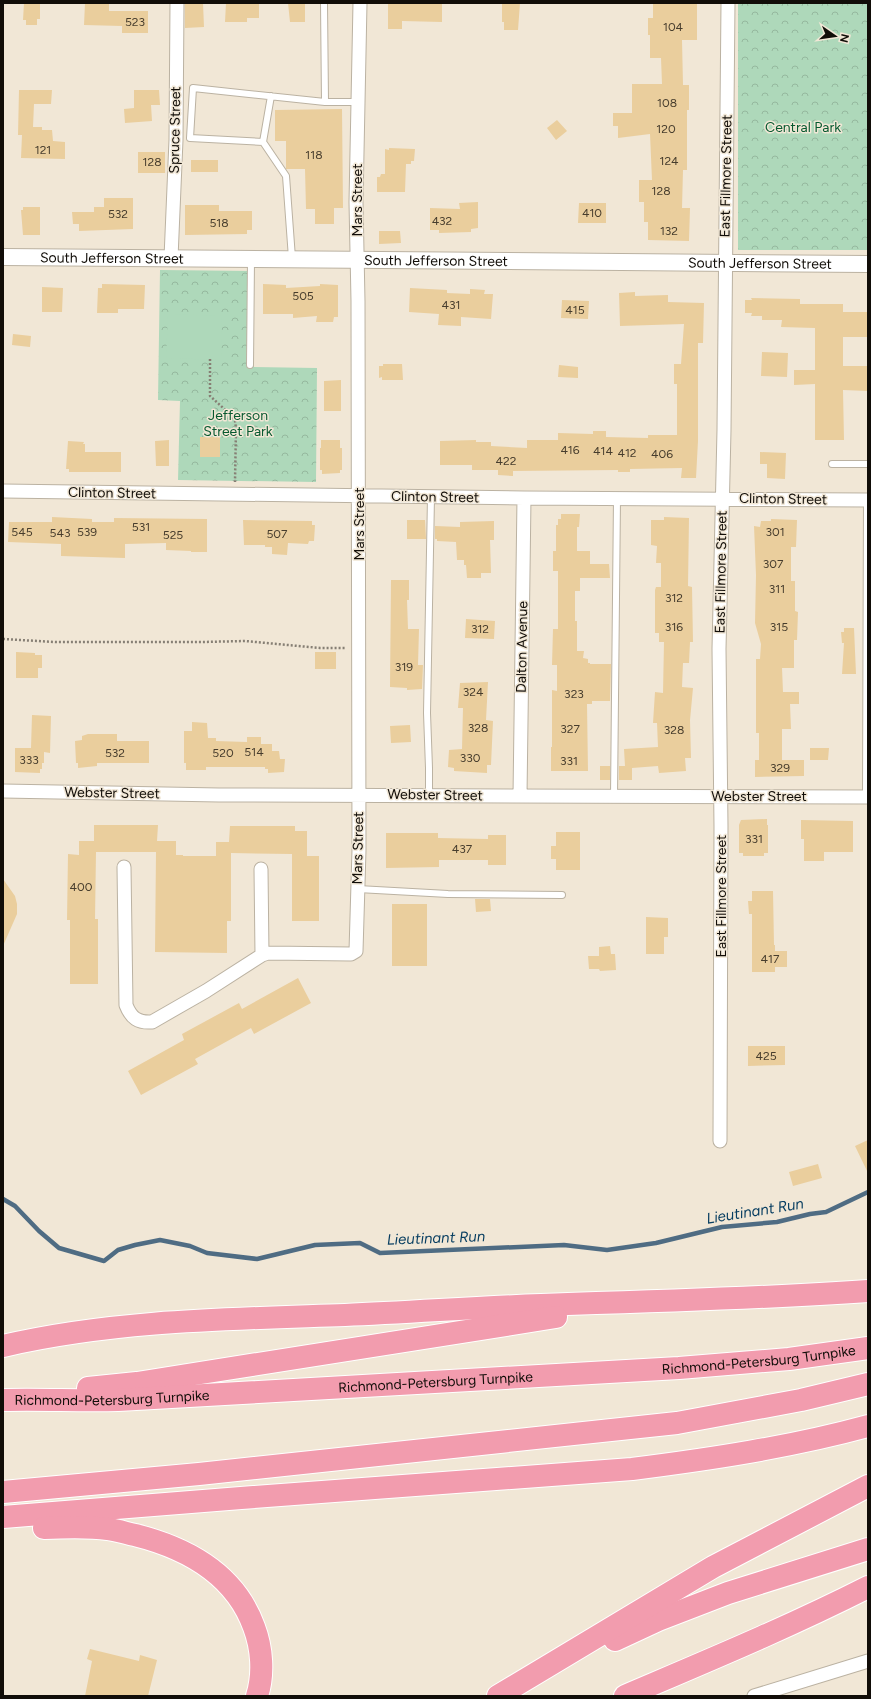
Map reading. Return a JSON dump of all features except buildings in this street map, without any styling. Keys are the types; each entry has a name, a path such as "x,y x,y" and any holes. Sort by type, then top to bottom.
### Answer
{"highway":[{"path":"3,1346 59,1334 126,1326 207,1320 566,1304 658,1302 868,1291"},
{"path":"3,1395 137,1383 658,1302"},
{"name":"Richmond-Petersburg Turnpike","path":"3,1400 33,1399 76,1402 679,1368 789,1359 868,1348"},
{"path":"3,1492 199,1474 677,1423 801,1400 868,1384"},
{"path":"3,1517 632,1469 683,1463 779,1446 868,1426"},
{"path":"501,1695 713,1567 868,1486"},
{"path":"3,1529 83,1526 109,1529 148,1538 177,1549 200,1561 228,1583 238,1596 251,1618 260,1654 261,1671 257,1696"},
{"path":"501,1695 566,1661 665,1617 728,1593 868,1549"},
{"path":"625,1696 771,1634 868,1587"}],"street":[{"name":"Spruce Street","path":"171,258 176,140 177,3"},
{"name":"Mars Street","path":"262,955 268,953 351,954 356,951 359,794 359,496 356,202 360,3"},
{"name":"East Fillmore Street","path":"720,1141 721,796 719,649 728,3"},
{"name":"South Jefferson Street","path":"3,257 868,264"},
{"name":"Clinton Street","path":"3,491 235,495 868,500"},
{"name":"Dalton Avenue","path":"520,796 524,498"},
{"name":"Webster Street","path":"3,791 219,795 359,794 614,797 867,796"},
{"path":"124,867 126,1005 135,1019 144,1022 152,1022 206,991 262,955 260,869"},
{"path":"754,1696 868,1661"}],"lane":[{"path":"324,3 325,102"},
{"path":"263,142 190,138 193,88 325,102 358,102"},
{"path":"271,96 263,142 286,176 292,259"},
{"path":"250,365 252,259"},
{"path":"832,464 868,464"},
{"path":"429,795 427,713 431,497"},
{"path":"614,797 616,498"},
{"path":"867,796 868,500"},
{"path":"358,889 448,894 562,895"}],"path":[{"path":"210,359 210,396 213,401 231,415 236,428 235,495"},
{"path":"3,639 54,642 245,641 320,648 358,649"}],"green space":[{"name":"Central Park","path":"738,3 868,3 868,250 738,250"},
{"name":"Jefferson Street Park","path":"160,270 254,271 254,367 317,368 316,482 178,480 180,401 158,400"},
{"path":"168,314 222,316 221,360 166,358"}],"waterway":[{"name":"Lieutinant Run","path":"3,1199 15,1206 39,1231 59,1248 104,1261 118,1250 160,1240 190,1246 207,1253 257,1259 315,1245 360,1243 380,1253 564,1245 607,1250 656,1243 722,1227 777,1222 810,1214 826,1212 868,1192"}]}
